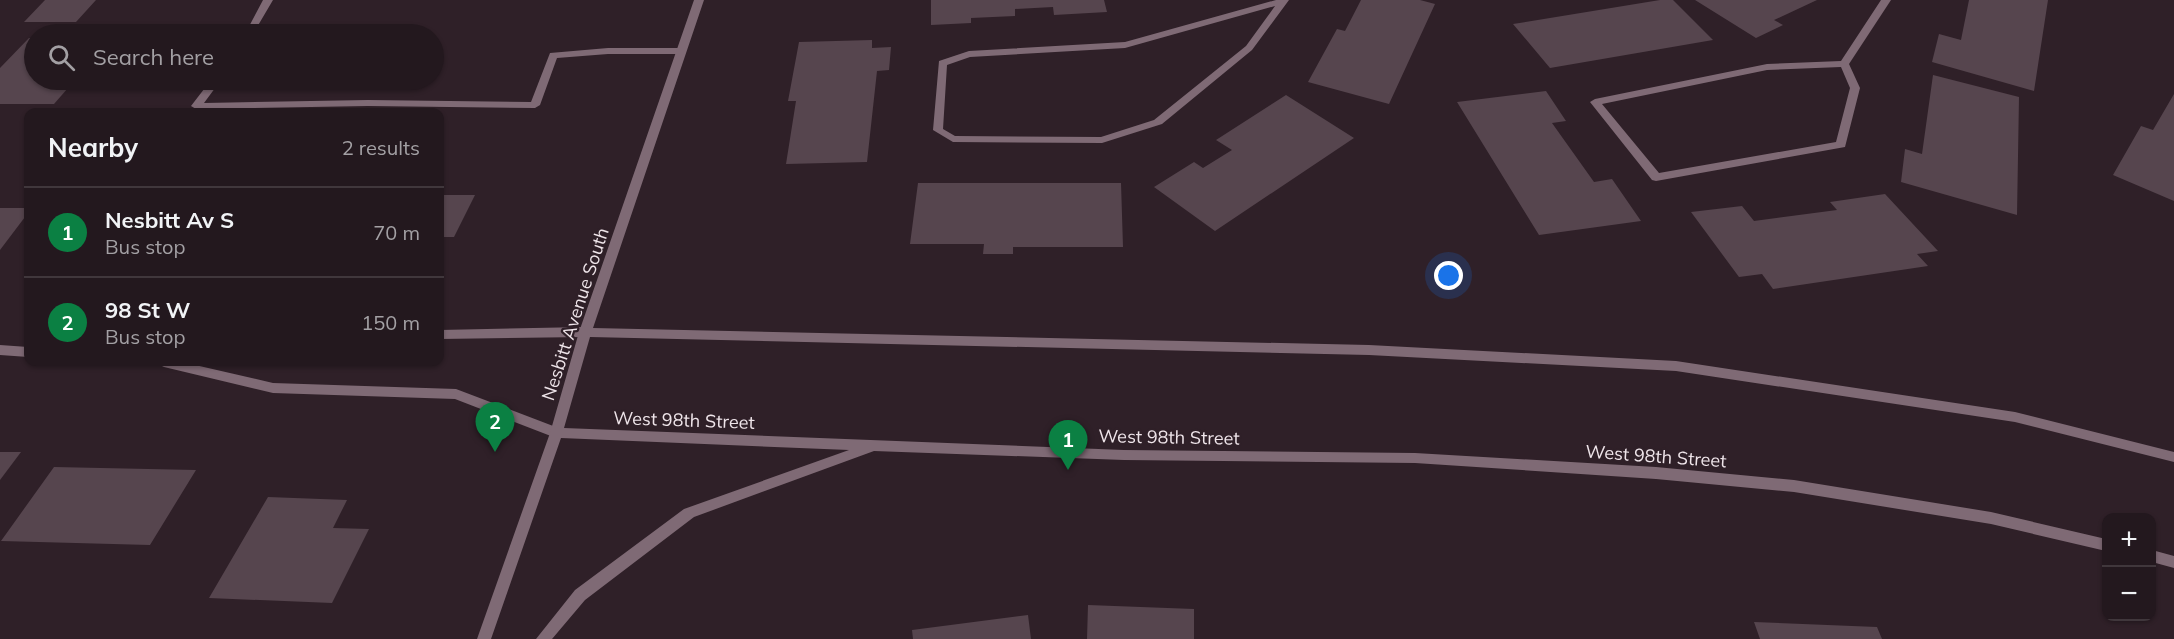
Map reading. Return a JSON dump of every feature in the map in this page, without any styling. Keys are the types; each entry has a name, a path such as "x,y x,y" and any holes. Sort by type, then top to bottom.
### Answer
{"street":[{"path":"255,24 268,0"},
{"name":"Nesbitt Avenue South","path":"484,639 556,433 585,332 699,0"},
{"path":"1283,0 1249,48 1158,122 1102,140 953,140 938,130 942,63 969,54 1125,45 1283,0"},
{"path":"1844,64 1887,0"},
{"path":"208,90 196,106 368,103 535,105 553,55 608,51 681,51"},
{"path":"1844,64 1855,88 1841,145 1656,177 1595,102 1767,67 1844,64"},
{"path":"444,335 585,332 1369,350 1676,366 2015,417 2174,457"},
{"path":"0,350 24,352"},
{"name":"West 98th Street","path":"181,366 273,388 456,394 556,433 1124,455 1415,458 1656,473 1794,486 1991,518 2102,544"},
{"path":"543,639 580,595 689,513 876,446"},
{"path":"2156,557 2174,562"}],"building":[{"path":"45,0 96,0 76,22 24,22"},
{"path":"931,0 1104,0 1107,12 1054,15 1053,7 1015,9 1015,16 971,18 971,23 931,25"},
{"path":"1361,0 1420,0 1435,4 1389,104 1308,82 1337,29 1345,31"},
{"path":"1660,0 1673,0 1713,40 1550,68 1513,24"},
{"path":"1695,0 1817,0 1774,20 1783,25 1756,38"},
{"path":"1969,0 2048,0 2034,91 1932,62 1939,34 1961,40"},
{"path":"872,40 872,48 891,47 889,70 877,71 867,162 786,164 796,101 788,101 799,42"},
{"path":"24,43 24,90 66,90 54,104 0,104 0,68"},
{"path":"1933,75 2019,97 2017,215 1901,182 1905,149 1922,154"},
{"path":"1546,91 1566,121 1552,123 1594,182 1612,179 1641,221 1539,235 1457,102"},
{"path":"2174,94 2174,201 2113,175 2141,126 2153,130"},
{"path":"1286,95 1354,138 1215,231 1154,187 1194,162 1203,168 1232,150 1216,140"},
{"path":"918,183 1121,183 1123,247 1013,247 1013,254 983,254 984,244 910,244"},
{"path":"1885,194 1938,251 1917,254 1928,266 1773,289 1762,274 1739,277 1691,212 1742,206 1754,221 1837,210 1830,202"},
{"path":"444,195 475,195 454,237 444,237"},
{"path":"0,208 24,208 24,218 0,250"},
{"path":"0,452 21,452 0,480"},
{"path":"54,467 196,470 150,545 1,541"},
{"path":"268,497 347,500 333,528 369,529 332,603 209,598"},
{"path":"1088,605 1194,609 1194,639 1087,639"},
{"path":"1028,615 1031,639 913,639 912,630"},
{"path":"1754,622 1877,627 1882,639 1760,639"}],"place":[{"name":"98 St W","path":"495,452"},
{"name":"Nesbitt Av S","path":"1068,470"}]}
